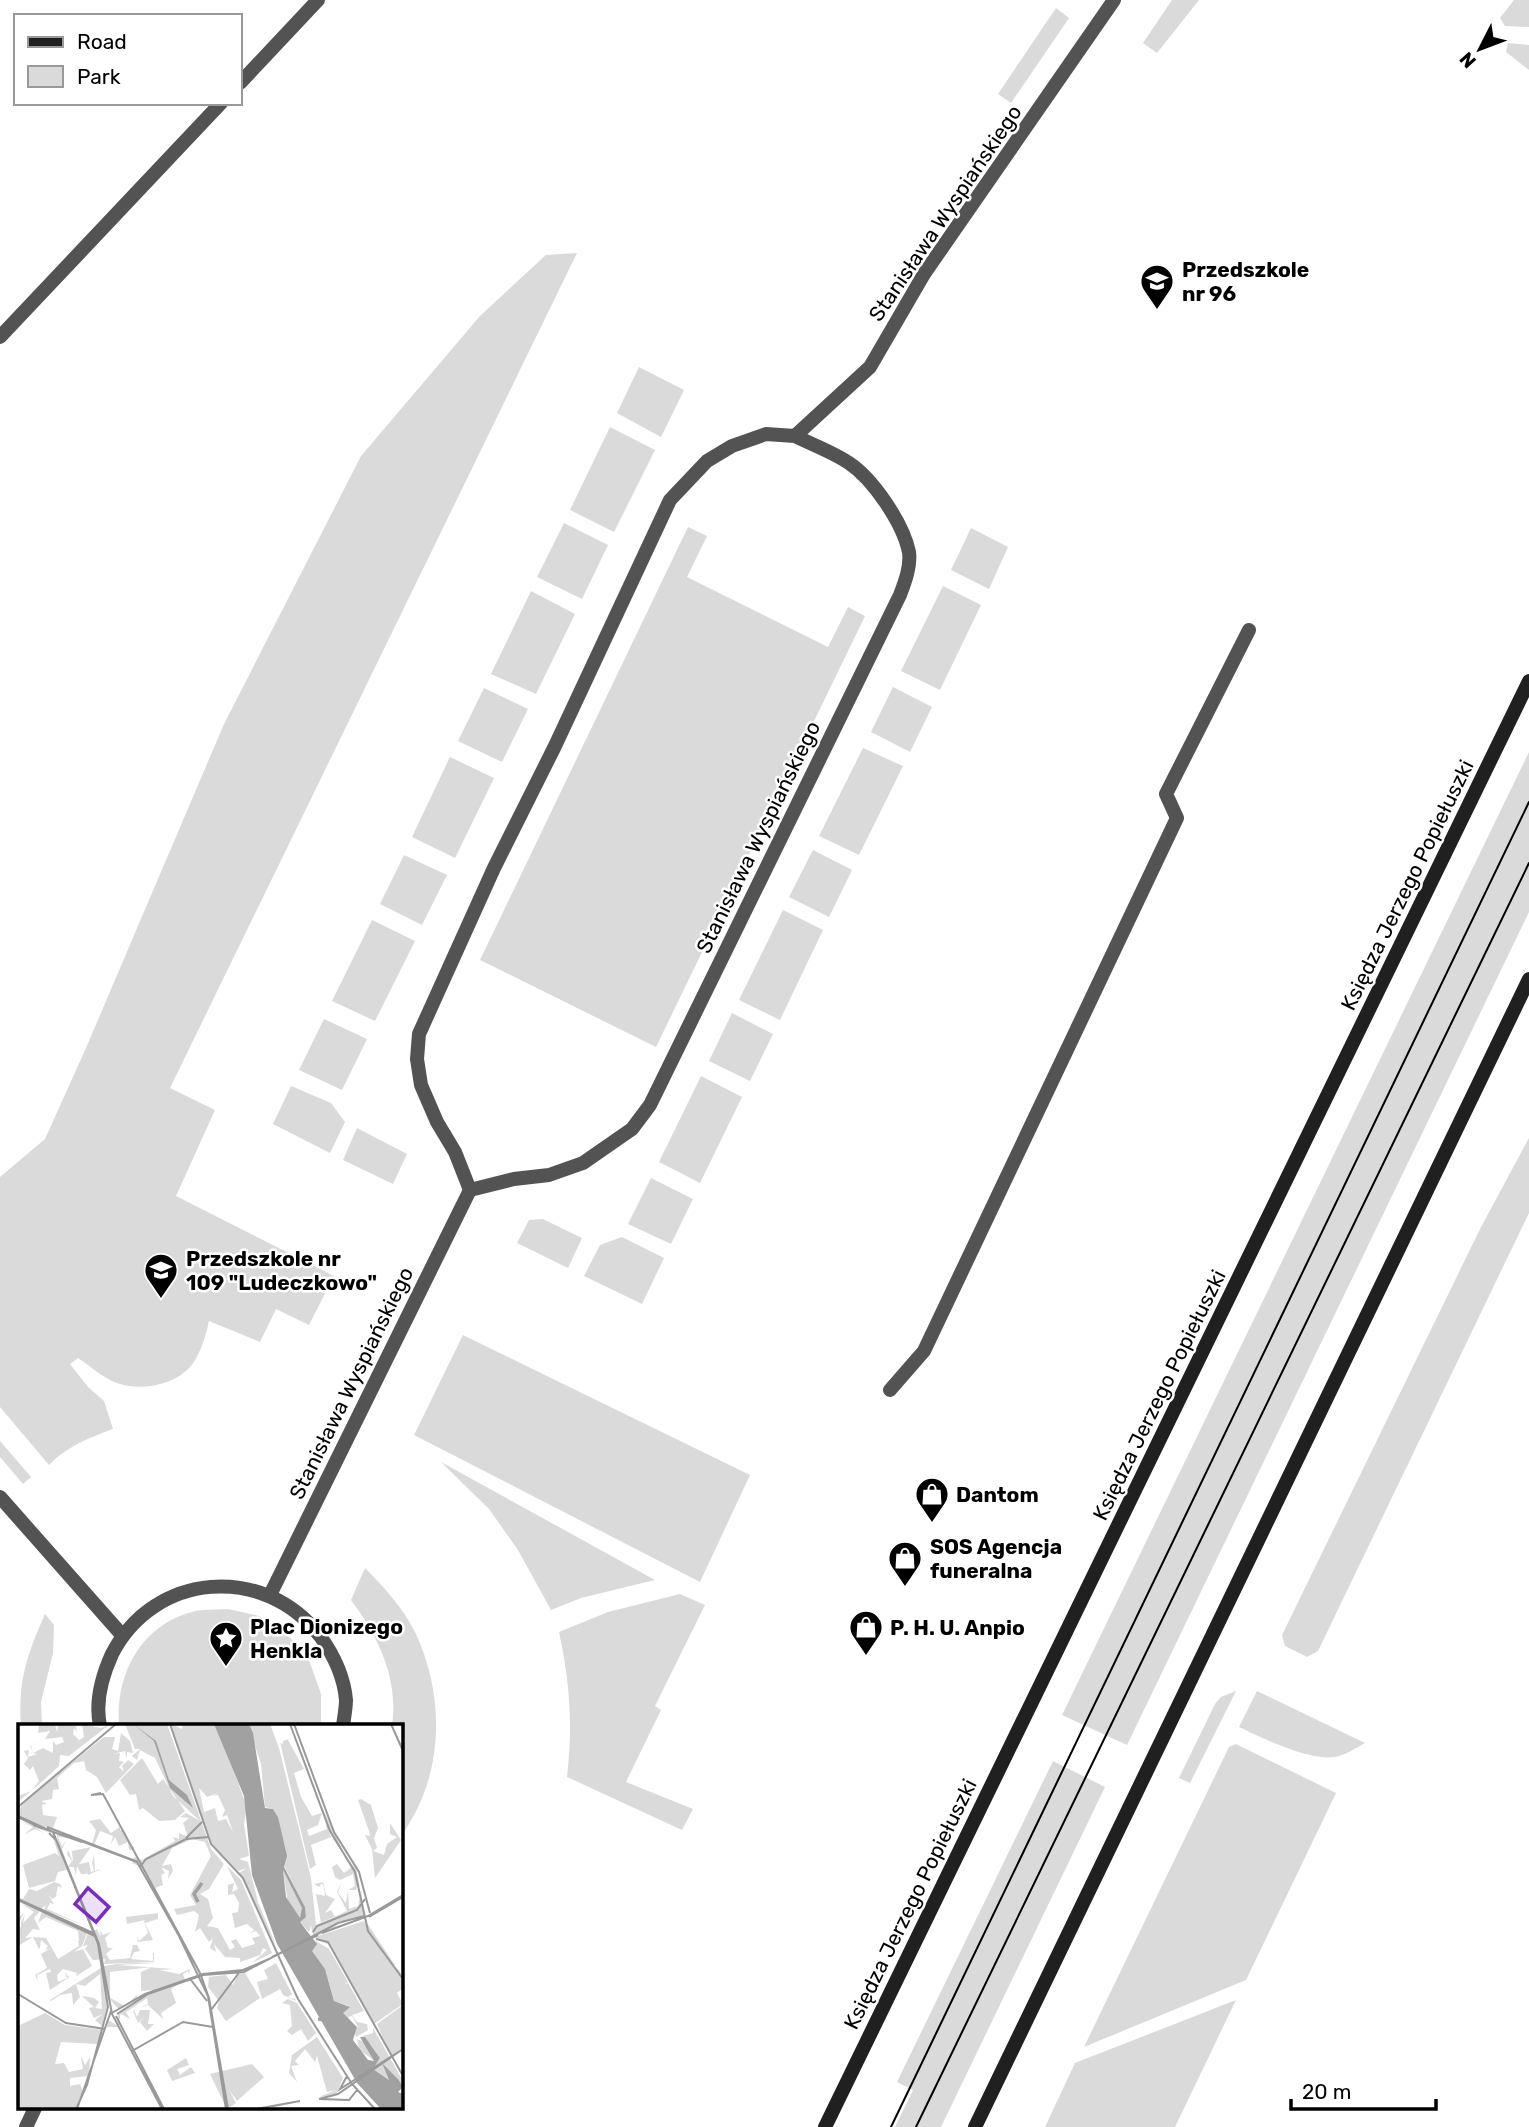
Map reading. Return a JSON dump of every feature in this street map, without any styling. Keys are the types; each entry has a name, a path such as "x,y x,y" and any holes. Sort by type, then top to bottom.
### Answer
{"main road":[{"name":"Księdza Jerzego Popiełuszki","path":"825,2127 1529,681"},
{"path":"975,2127 1529,979"}],"street":[{"path":"242,81 318,0"},
{"name":"Stanisława Wyspiańskiego","path":"795,436 870,368 924,274 1114,0"},
{"path":"0,337 219,105"},
{"name":"Stanisława Wyspiańskiego","path":"270,1595 470,1189 455,1152 437,1122 421,1085 417,1059 419,1034 494,868 555,746 670,500 707,461 732,446 766,434 795,436 849,463 865,477 887,505 901,531 909,554 907,575 900,595 650,1105 632,1129 583,1163 549,1175 514,1179 470,1189"},
{"path":"890,1390 923,1351 1177,818 1166,794 1249,630"},
{"path":"0,1497 122,1635"},
{"path":"99,1724 97,1715 103,1673 122,1635 145,1611 173,1595 205,1586 238,1587 270,1595 307,1619 334,1655 346,1699 343,1724"},
{"path":"26,2127 34,2110"}],"green space":[{"path":"1172,0 1199,0 1157,53 1143,43"},
{"path":"1514,0 1529,0 1529,27 1505,26 1500,18"},
{"path":"1056,8 1069,18 1011,103 998,94"},
{"path":"1508,43 1529,45 1529,70 1506,52"},
{"path":"577,253 170,1088 215,1110 176,1196 334,1276 309,1325 276,1309 260,1342 209,1321 202,1345 191,1366 184,1373 165,1382 144,1387 124,1385 105,1377 78,1358 70,1364 88,1387 104,1401 113,1429 71,1448 49,1465 0,1407 0,1177 45,1139 224,724 361,456 480,316 546,255"},
{"path":"639,367 684,390 661,437 617,413"},
{"path":"610,427 655,450 614,532 570,510"},
{"path":"564,523 608,545 582,599 537,577"},
{"path":"688,527 707,536 687,577 828,647 848,607 865,616 656,1047 480,960"},
{"path":"971,528 1008,547 989,589 951,570"},
{"path":"943,586 981,605 940,690 901,671"},
{"path":"531,591 575,614 536,694 491,674"},
{"path":"893,687 932,707 910,752 871,732"},
{"path":"484,688 528,709 502,762 458,741"},
{"path":"863,748 903,766 859,855 819,836"},
{"path":"1529,752 1529,912 1127,1745 1062,1715"},
{"path":"450,757 494,778 455,858 412,837"},
{"path":"813,850 852,870 829,917 789,897"},
{"path":"404,855 447,875 422,925 380,904"},
{"path":"783,910 823,930 780,1020 739,1000"},
{"path":"372,920 415,941 375,1021 332,1001"},
{"path":"732,1013 773,1034 750,1081 709,1061"},
{"path":"324,1019 367,1039 342,1090 299,1070"},
{"path":"701,1076 742,1097 700,1183 659,1162"},
{"path":"291,1086 331,1103 345,1122 330,1153 273,1124"},
{"path":"357,1128 407,1154 393,1184 343,1160"},
{"path":"1529,1138 1529,1213 1318,1651 1307,1657 1285,1646 1282,1635 1481,1227"},
{"path":"651,1178 693,1199 671,1244 628,1224"},
{"path":"543,1219 582,1238 568,1268 517,1243 529,1220"},
{"path":"622,1237 664,1258 642,1304 584,1276 600,1245"},
{"path":"463,1335 750,1475 700,1582 414,1435"},
{"path":"0,1441 31,1477 23,1484 0,1457"},
{"path":"441,1462 655,1580 581,1598 551,1610 518,1550 489,1509"},
{"path":"365,1568 393,1598 415,1632 432,1683 436,1710 433,1763 426,1788 402,1834 402,1724 392,1724 392,1692 384,1659 370,1628 351,1600"},
{"path":"680,1594 705,1605 655,1706 661,1710 626,1782 693,1809 682,1830 567,1777 569,1704 559,1632 608,1612"},
{"path":"228,1609 259,1616 286,1633 309,1660 321,1694 321,1724 119,1724 119,1707 127,1670 146,1639 176,1618 203,1610"},
{"path":"45,1614 54,1625 53,1653 41,1702 42,1724 21,1724 23,1681 33,1642"},
{"path":"1236,1691 1190,1783 1179,1778 1215,1704 1221,1697"},
{"path":"1257,1691 1365,1743 1334,1757 1312,1756 1286,1748 1239,1727"},
{"path":"1236,1744 1336,1793 1246,1980 1084,2047 1229,1747"},
{"path":"1053,1761 1105,1787 941,2127 895,2127 913,2090 897,2082"},
{"path":"1236,2000 1175,2127 1045,2127 1075,2063"}],"tram line":[{"path":"891,2127 1529,802"},
{"path":"916,2127 1529,863"}],"place":[{"name":"Przedszkole nr 96","path":"1157,311"},
{"name":"Przedszkole nr 109 \"Ludeczkowo\"","path":"161,1300"},
{"name":"Dantom","path":"932,1524"},
{"name":"SOS Agencja funeralna","path":"905,1588"},
{"name":"P. H. U. Anpio","path":"866,1657"},
{"name":"Plac Dionizego Henkla","path":"226,1668"}]}
